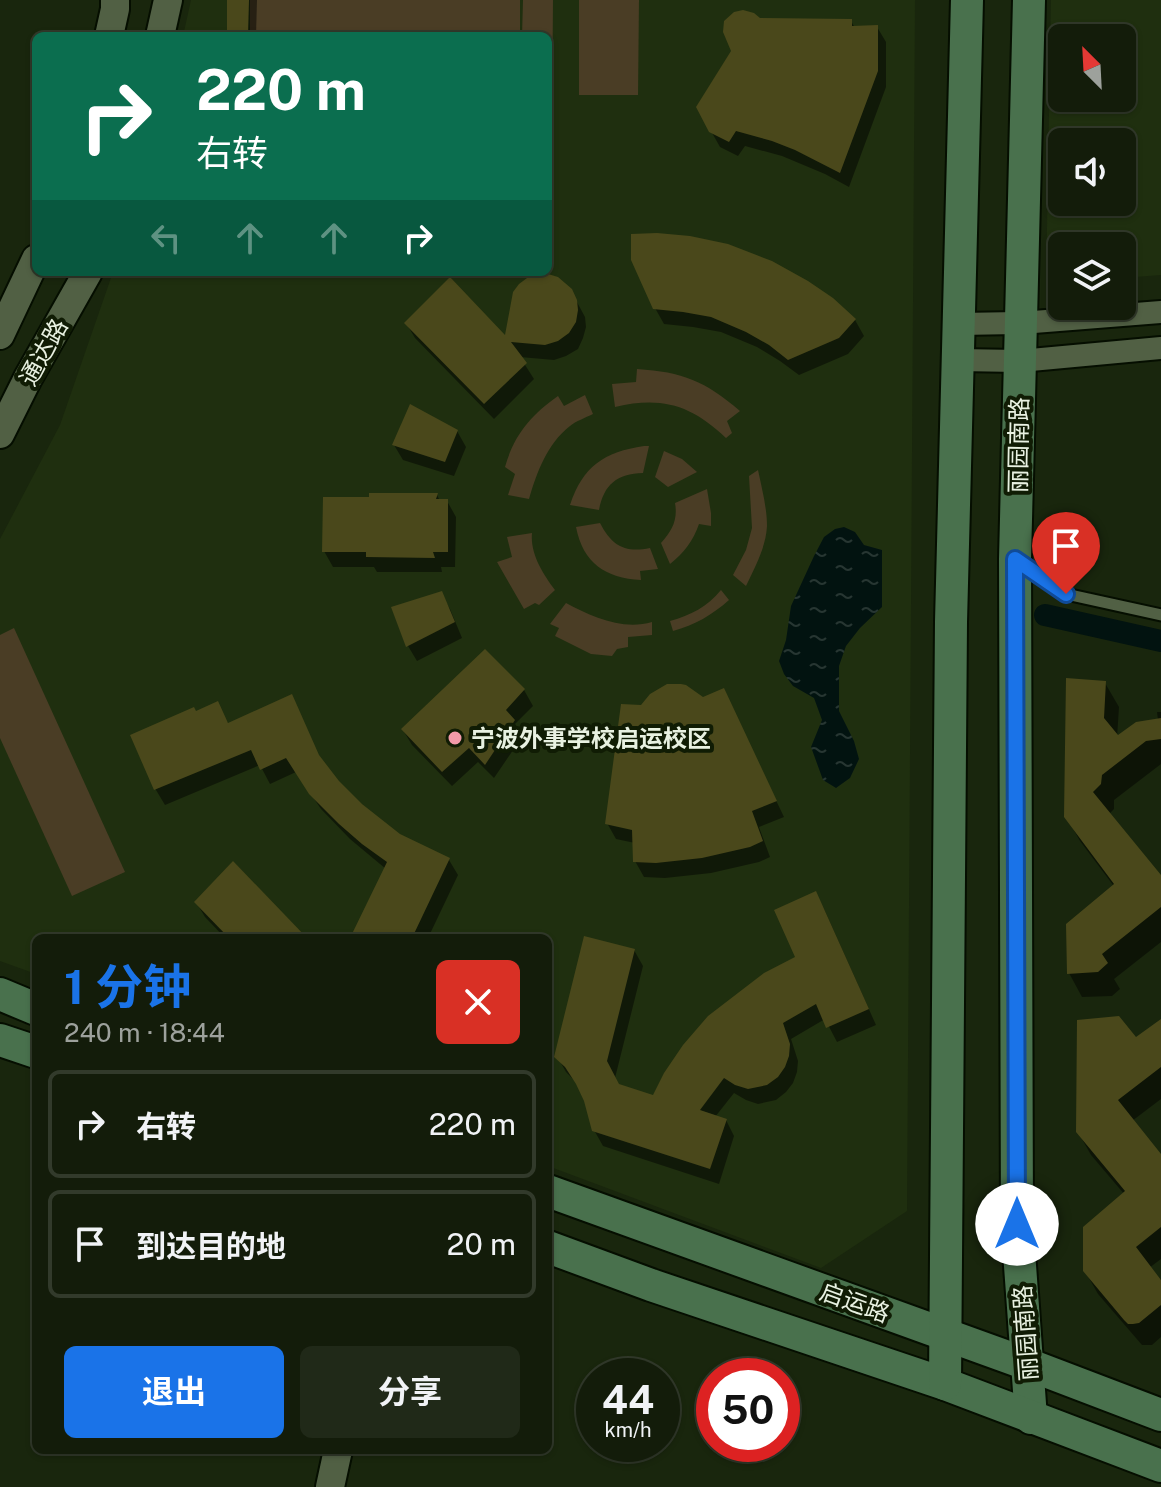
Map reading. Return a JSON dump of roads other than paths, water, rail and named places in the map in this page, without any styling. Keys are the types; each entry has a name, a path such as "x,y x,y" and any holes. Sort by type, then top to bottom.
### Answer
{"main road":[{"path":"945,1384 951,622 967,0"},
{"name":"丽园南路","path":"1029,0 1015,650 1017,1224 1031,1418"},
{"path":"0,994 32,1007"},
{"path":"0,1040 32,1051"},
{"name":"启运路","path":"552,1192 1161,1415"},
{"name":"启运路","path":"552,1248 945,1384 1161,1466"}],"street":[{"path":"110,32 115,0"},
{"path":"161,32 168,0"},
{"name":"通达路","path":"0,335 32,267"},
{"name":"通达路","path":"0,434 86,276"},
{"path":"959,324 1021,323 1161,312"},
{"path":"958,360 1020,361 1161,348"},
{"path":"330,1487 337,1454"}],"lane":[{"path":"1015,559 1066,594 1161,615"}],"water":[{"path":"844,527 855,532 864,545 882,550 882,607 846,646 839,666 839,711 859,759 850,778 836,788 823,780 811,747 822,720 814,698 793,686 779,661 791,606 814,556 824,537"}],"waterway":[{"path":"1045,615 1161,641"}],"place":[{"name":"宁波外事学校启运校区","path":"455,738"}]}
